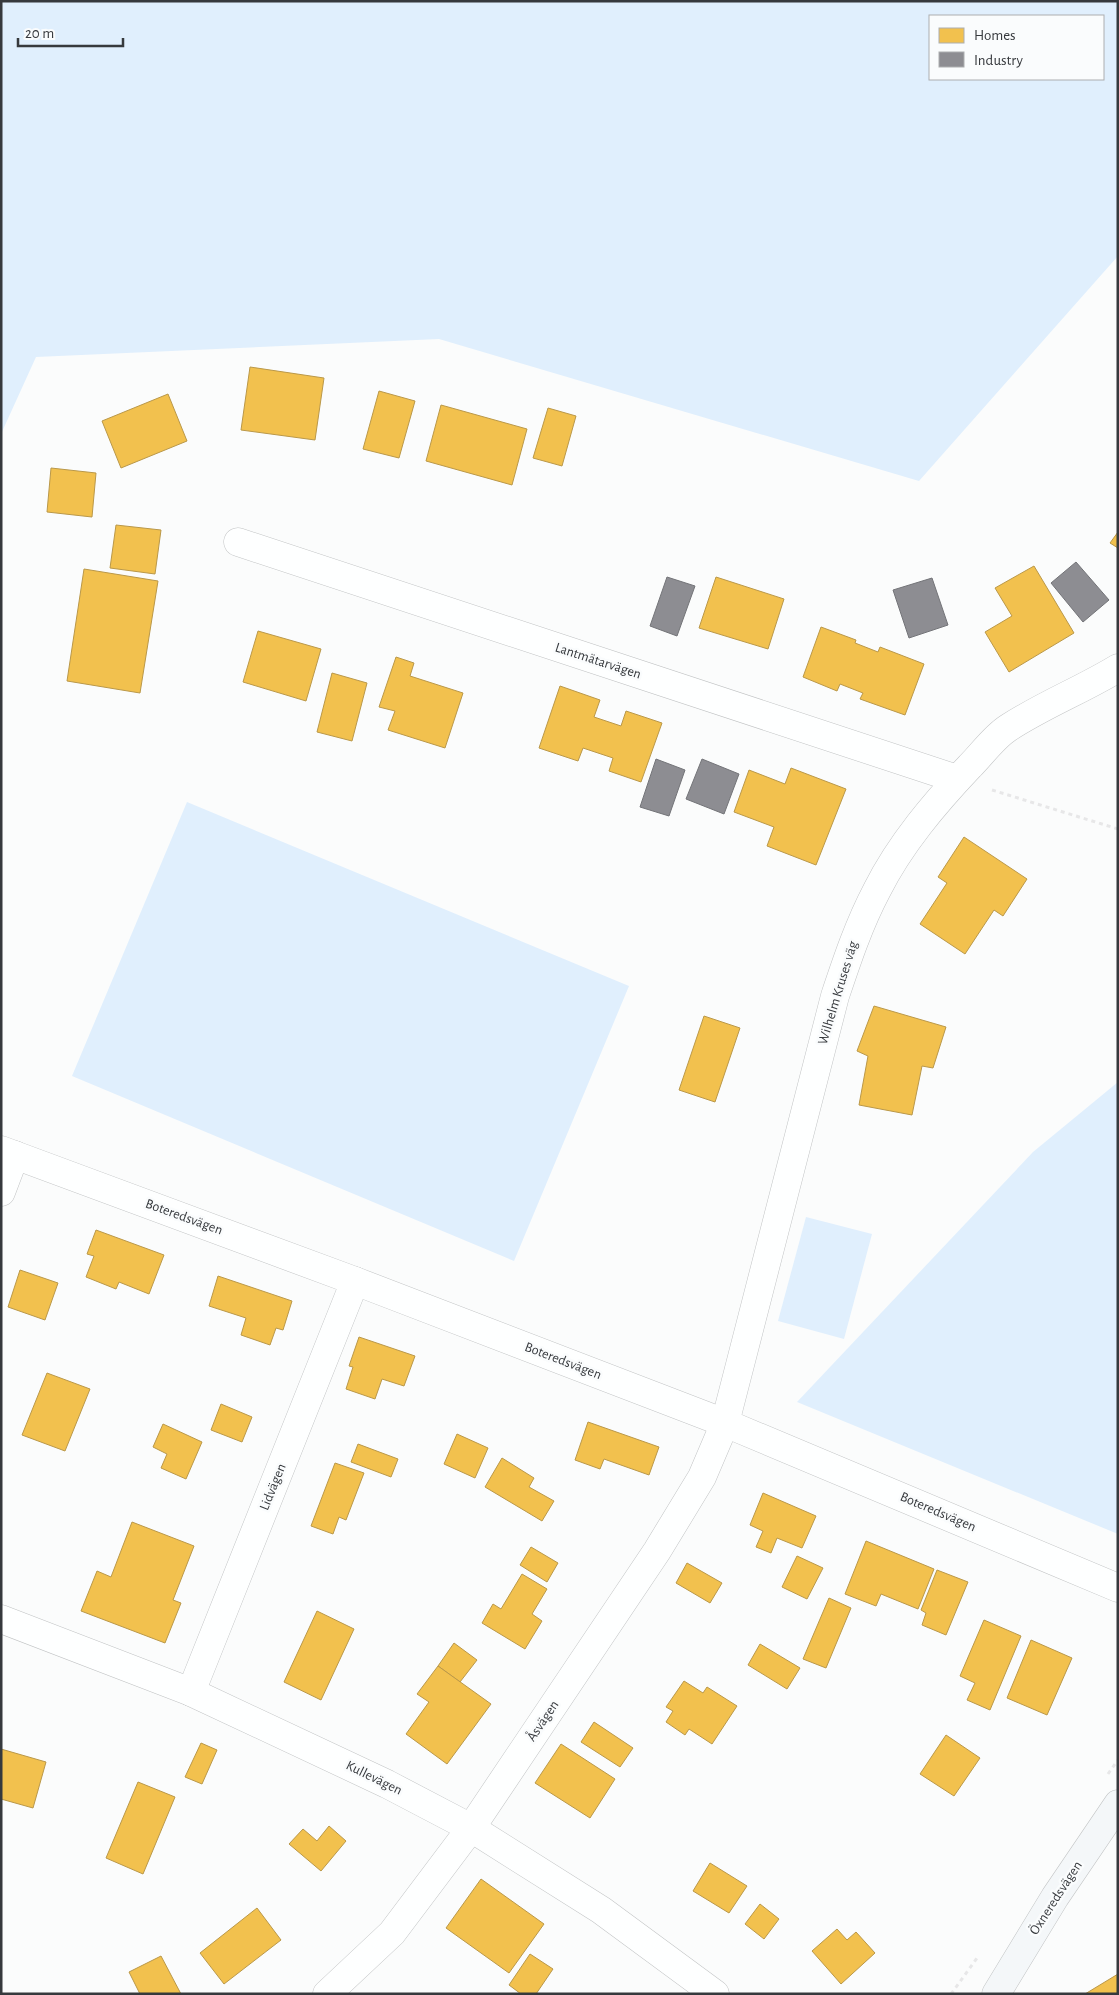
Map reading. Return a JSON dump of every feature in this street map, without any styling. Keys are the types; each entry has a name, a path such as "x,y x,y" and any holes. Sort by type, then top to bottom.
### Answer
{"street":[{"name":"Lantmätarvägen","path":"238,542 958,780"},
{"name":"Wilhelm Kruses väg","path":"725,1424 816,1063 835,996 854,938 877,889 907,840 958,780 1006,729 1060,697 1102,678 1118,668"},
{"name":"Boteredsvägen","path":"8,1152 355,1281 725,1424 1118,1588"},
{"path":"1,1192 8,1152"},
{"name":"Lidvägen","path":"191,1692 355,1281"},
{"name":"Åsvägen","path":"327,1994 392,1933 471,1828 657,1552 702,1477 725,1424"},
{"name":"Kullevägen","path":"1,1620 191,1692 387,1784 471,1828 601,1910 715,1994"},
{"name":"Öxneredsvägen","path":"996,1994 1055,1897 1118,1804"}],"path":[{"path":"958,780 1118,829"}],"shaded area":[{"path":"1,1 1118,1 1118,256 919,481 439,339 36,357 1,434"},
{"path":"187,802 629,986 514,1261 72,1076"},
{"path":"1118,1082 1118,1534 797,1402 1033,1152"},
{"path":"806,1217 872,1234 844,1339 778,1321"}],"building: Homes":[{"path":"250,367 324,378 315,440 241,430"},
{"path":"379,391 415,401 399,458 363,449"},
{"path":"168,394 187,441 121,468 102,421"},
{"path":"441,405 527,429 512,485 426,461"},
{"path":"548,408 576,416 562,466 533,458"},
{"path":"51,468 96,473 92,517 47,512"},
{"path":"116,525 161,530 155,574 110,568"},
{"path":"1118,532 1118,548 1110,543"},
{"path":"1034,566 1074,633 1009,672 985,632 1012,616 995,588"},
{"path":"84,569 158,581 140,693 67,681"},
{"path":"716,577 784,599 768,649 699,628"},
{"path":"821,627 856,640 855,643 878,652 880,647 924,664 905,715 860,699 863,693 840,684 837,691 803,677"},
{"path":"258,631 321,649 306,701 243,682"},
{"path":"396,657 414,663 410,676 463,693 445,748 388,730 395,711 379,707"},
{"path":"332,673 367,683 352,741 317,732"},
{"path":"560,686 600,700 594,717 621,726 626,711 662,723 641,782 609,771 613,758 583,748 578,761 539,748"},
{"path":"791,768 846,789 816,865 767,846 774,827 734,812 749,770 785,784"},
{"path":"964,837 1027,879 1003,916 994,910 965,954 920,924 947,883 938,877"},
{"path":"874,1006 946,1027 933,1068 922,1066 912,1115 859,1105 868,1056 857,1051"},
{"path":"704,1016 740,1028 715,1102 679,1090"},
{"path":"96,1230 164,1255 149,1294 119,1282 116,1289 86,1277 94,1256 87,1254"},
{"path":"20,1270 58,1283 45,1320 8,1307"},
{"path":"218,1276 292,1301 283,1330 276,1328 270,1345 241,1335 246,1318 209,1306"},
{"path":"359,1337 415,1356 404,1386 382,1379 375,1399 346,1389 353,1367 349,1366"},
{"path":"47,1373 90,1389 65,1451 22,1435"},
{"path":"221,1404 252,1417 242,1442 211,1430"},
{"path":"588,1422 659,1447 649,1475 604,1459 600,1469 575,1460"},
{"path":"163,1424 202,1442 186,1479 161,1468 167,1454 153,1447"},
{"path":"457,1434 488,1448 475,1478 444,1464"},
{"path":"358,1444 398,1459 391,1477 351,1462"},
{"path":"502,1458 534,1478 529,1487 554,1501 542,1521 485,1487"},
{"path":"335,1463 364,1473 346,1520 339,1517 333,1534 311,1526"},
{"path":"763,1493 816,1516 802,1548 777,1538 771,1553 756,1547 763,1531 750,1525"},
{"path":"132,1522 194,1546 173,1600 181,1603 165,1643 81,1611 97,1571 111,1577"},
{"path":"866,1541 934,1569 918,1609 881,1594 876,1606 845,1594"},
{"path":"531,1547 558,1563 547,1582 520,1565"},
{"path":"797,1556 823,1568 807,1599 782,1587"},
{"path":"687,1563 722,1583 710,1603 676,1583"},
{"path":"937,1570 968,1582 946,1635 922,1625 926,1613 921,1610"},
{"path":"522,1574 547,1589 532,1614 542,1621 525,1649 482,1623 493,1604 501,1609"},
{"path":"829,1598 851,1608 826,1668 803,1659"},
{"path":"317,1611 354,1629 321,1700 284,1682"},
{"path":"984,1620 1021,1636 990,1710 967,1700 975,1683 960,1676"},
{"path":"1031,1640 1072,1658 1047,1715 1007,1698"},
{"path":"454,1643 477,1660 460,1682 438,1666"},
{"path":"760,1644 800,1668 787,1689 748,1665"},
{"path":"438,1666 491,1704 447,1764 406,1734 429,1702 417,1694"},
{"path":"684,1681 703,1693 707,1687 737,1706 712,1744 689,1729 685,1735 666,1722 673,1711 666,1707"},
{"path":"594,1722 633,1748 620,1767 581,1742"},
{"path":"946,1735 980,1758 954,1796 920,1774"},
{"path":"201,1743 217,1750 202,1784 185,1777"},
{"path":"561,1744 615,1779 590,1818 535,1783"},
{"path":"1,1749 46,1762 33,1808 1,1799"},
{"path":"138,1782 175,1797 143,1874 106,1858"},
{"path":"329,1826 346,1841 321,1871 289,1844 303,1829 317,1841"},
{"path":"710,1863 747,1886 729,1913 693,1891"},
{"path":"481,1879 544,1924 509,1973 446,1928"},
{"path":"760,1904 779,1919 764,1939 745,1924"},
{"path":"257,1908 281,1940 224,1984 200,1953"},
{"path":"837,1929 847,1940 856,1932 875,1953 841,1984 812,1951"},
{"path":"530,1954 553,1969 536,1994 521,1994 509,1985"},
{"path":"161,1956 181,1994 140,1994 129,1972"},
{"path":"1118,1974 1118,1994 1085,1994"}],"building: Industry":[{"path":"1076,562 1109,600 1083,622 1051,583"},
{"path":"667,577 695,586 677,636 650,626"},
{"path":"932,578 948,625 909,638 893,590"},
{"path":"656,759 685,770 669,816 640,807"},
{"path":"702,759 739,774 724,814 686,799"}]}
